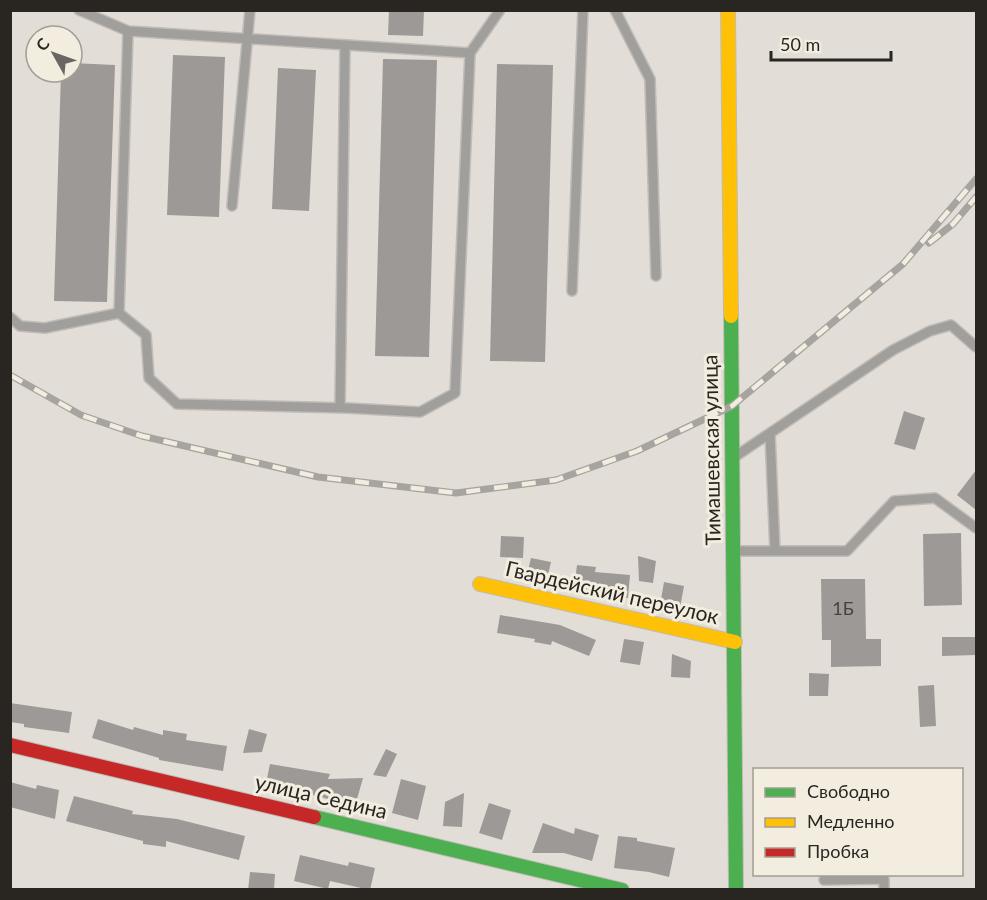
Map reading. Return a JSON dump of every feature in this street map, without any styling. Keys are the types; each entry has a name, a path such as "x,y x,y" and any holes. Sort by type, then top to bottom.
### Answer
{"street":[{"name":"Тимашевская улица","path":"728,10 736,890"},
{"name":"Гвардейский переулок","path":"480,584 735,642"},
{"name":"улица Седина","path":"10,745 622,890"}],"lane":[{"path":"79,10 128,31 470,53"},
{"path":"232,206 250,10"},
{"path":"119,313 146,335 149,378 177,404 420,412 455,393 470,53 500,10"},
{"path":"572,291 582,10"},
{"path":"615,10 650,79 657,276"},
{"path":"119,313 128,31"},
{"path":"340,408 345,45"},
{"path":"10,317 20,326 45,328 119,313"},
{"path":"733,458 893,350 930,331 951,326 976,347"},
{"path":"770,433 775,551"},
{"path":"734,551 847,551 894,501 935,498 976,528"},
{"path":"824,880 884,879 884,890"}],"building":[{"path":"389,10 424,10 423,36 388,35"},
{"path":"173,55 225,57 219,217 167,215"},
{"path":"383,59 437,60 429,357 375,356"},
{"path":"84,64 115,65 107,302 54,301 61,84 84,84"},
{"path":"497,64 553,65 545,362 490,361"},
{"path":"278,68 316,70 309,211 272,209"},
{"path":"904,411 925,418 915,450 894,444"},
{"path":"976,470 976,510 957,495"},
{"path":"961,533 962,605 924,606 923,534"},
{"path":"501,536 524,537 523,558 500,557"},
{"path":"638,556 656,561 653,583 639,581"},
{"path":"531,558 551,562 546,584 526,579"},
{"path":"577,565 596,567 595,572 630,575 628,598 611,596 611,592 574,588"},
{"path":"821,579 865,579 866,639 881,639 881,666 831,667 831,640 822,640"},
{"path":"664,582 684,586 680,608 660,605"},
{"path":"500,615 560,625 596,640 589,656 552,641 551,645 534,642 535,639 497,633"},
{"path":"942,637 976,637 976,655 942,656"},
{"path":"624,639 644,642 640,665 620,662"},
{"path":"672,654 691,661 690,678 671,677"},
{"path":"809,673 829,674 828,696 809,696"},
{"path":"934,685 936,726 920,727 918,686"},
{"path":"10,703 72,712 69,733 24,727 24,724 10,722"},
{"path":"98,719 133,730 134,727 163,735 163,730 187,734 186,740 227,746 223,771 159,760 159,758 92,738"},
{"path":"249,729 267,734 262,752 243,753"},
{"path":"386,749 397,754 386,777 373,775"},
{"path":"270,764 330,774 328,779 363,778 355,806 266,783"},
{"path":"401,779 426,786 418,820 392,813"},
{"path":"10,782 36,789 37,785 59,790 55,819 10,807"},
{"path":"464,793 462,827 443,826 445,802"},
{"path":"74,796 133,811 132,814 177,819 245,836 239,860 166,841 166,847 143,844 143,841 66,821"},
{"path":"489,803 511,810 502,840 479,833"},
{"path":"543,823 574,834 575,828 599,835 592,861 564,853 532,853"},
{"path":"618,836 637,838 637,841 675,848 669,877 614,868"},
{"path":"300,855 348,866 349,862 375,868 370,890 330,881 328,889 294,881"},
{"path":"250,872 275,874 274,890 248,890"}],"railway":[{"path":"10,375 81,415 142,436 318,477 456,493 556,480 637,451 732,406 903,264 976,179"},
{"path":"929,243 953,224 976,197"}],"traffic: fast":[{"path":"731,316 736,890"},
{"path":"314,817 622,890"}],"traffic: slow":[{"path":"728,10 731,316"},
{"path":"480,584 735,642"}],"traffic: jam":[{"path":"10,745 314,817"}]}
